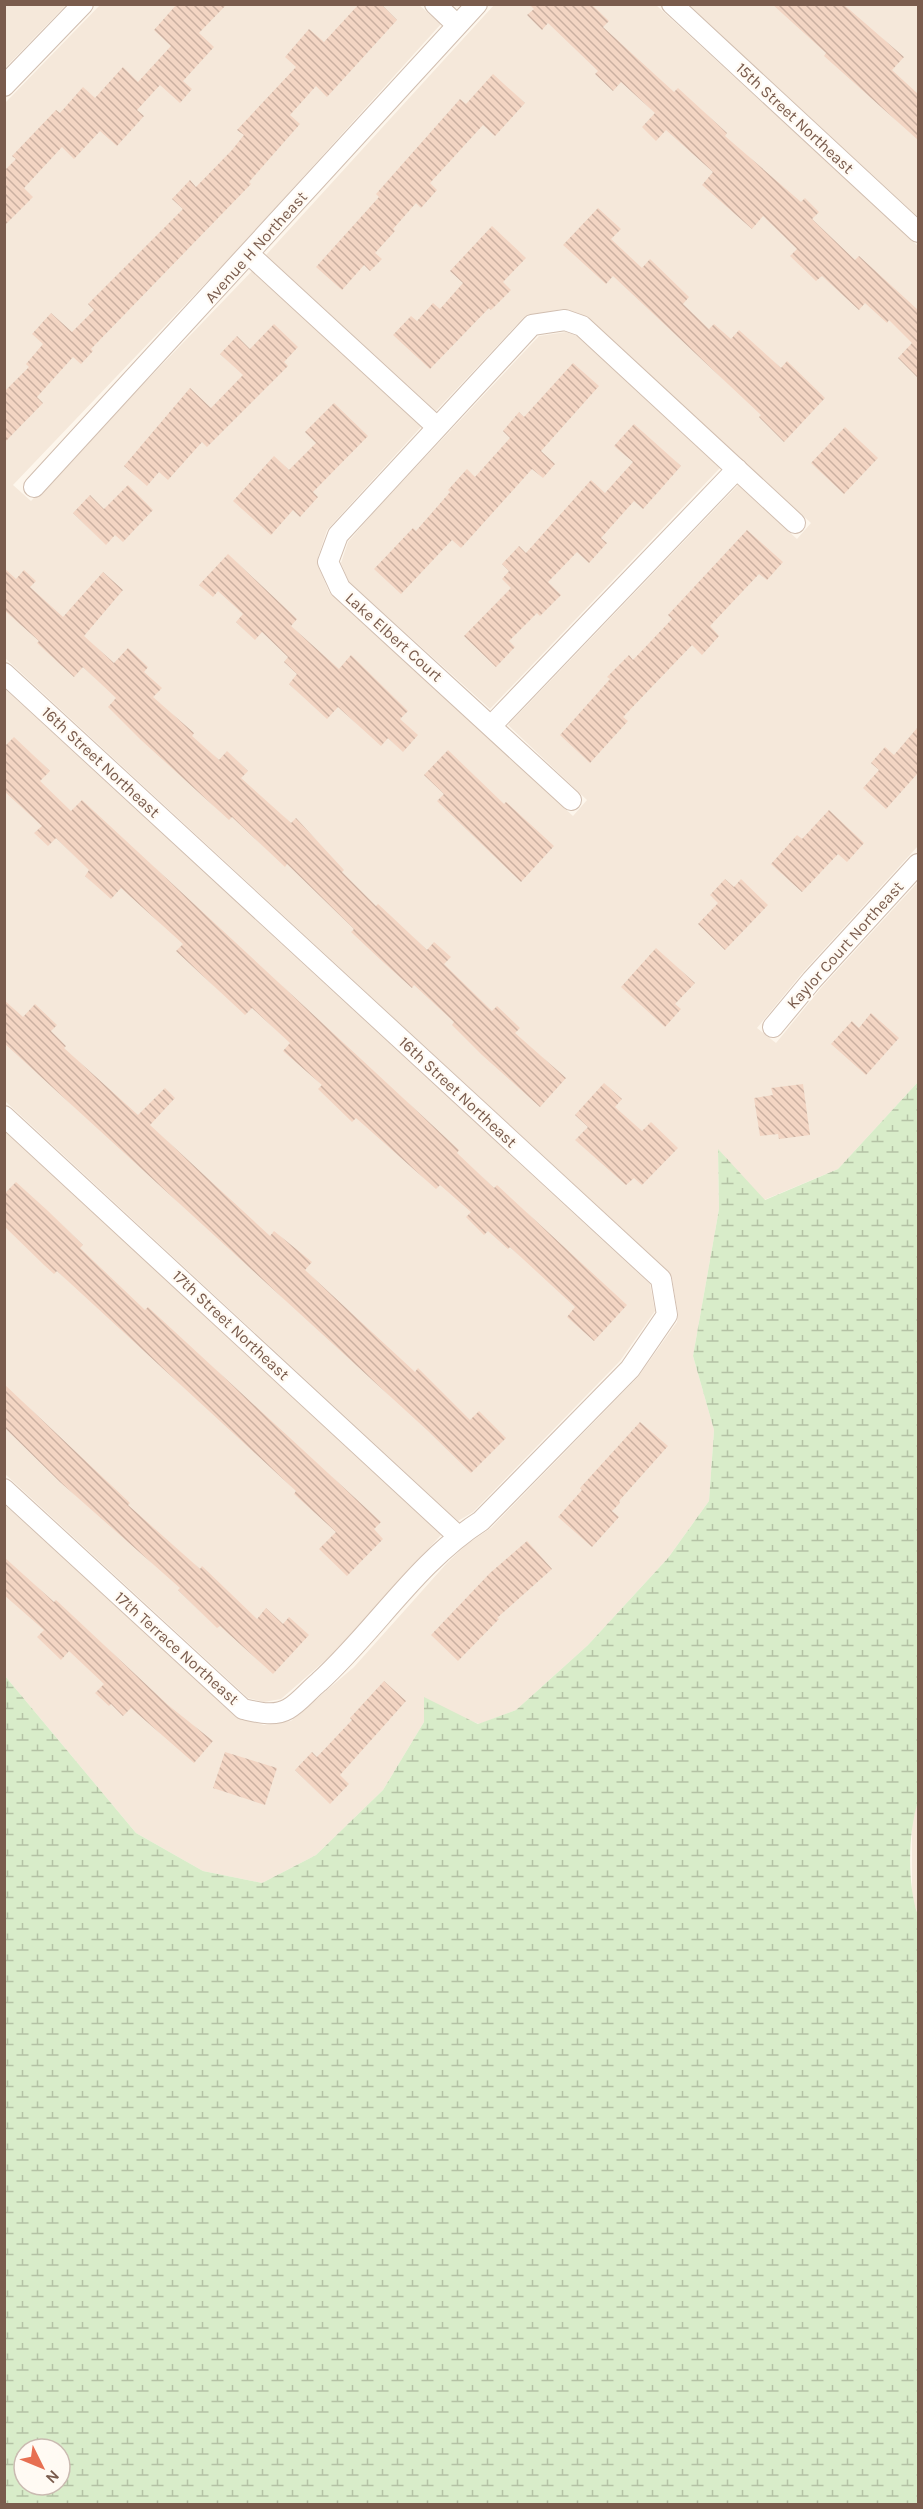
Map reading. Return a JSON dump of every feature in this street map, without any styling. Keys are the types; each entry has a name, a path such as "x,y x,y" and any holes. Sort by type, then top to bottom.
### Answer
{"street":[{"path":"4,86 82,4"},
{"path":"435,4 457,24"},
{"name":"Avenue H Northeast","path":"34,487 250,255 477,4"},
{"name":"15th Street Northeast","path":"672,4 918,232"},
{"path":"250,255 437,427"},
{"name":"Lake Elbert Court","path":"571,800 492,725 340,588 328,562 338,536 532,326 565,320 582,326 795,523"},
{"path":"492,725 737,469"},
{"name":"16th Street Northeast","path":"4,673 661,1279 667,1315 630,1369 482,1521 458,1536"},
{"name":"Kaylor Court Northeast","path":"773,1027 812,980 918,864"},
{"name":"17th Street Northeast","path":"4,1116 458,1536"},
{"name":"17th Terrace Northeast","path":"4,1489 243,1709 265,1714 287,1710 345,1658 458,1536"}],"shaded area":[{"path":"4,5 66,5 5,68"},
{"path":"100,5 419,5 441,24 241,246 13,485 31,501 252,271 421,427 327,530 318,557 318,566 329,592 573,816 587,800 508,725 738,485 797,539 811,523 585,316 562,309 524,317 436,411 266,255 494,5 656,5 918,246 918,846 803,972 757,1028 776,1043 821,988 918,882 918,1082 838,1169 764,1200 718,1150 719,1209 693,1356 714,1430 709,1501 668,1558 588,1645 516,1710 479,1724 456,1715 424,1722 383,1790 316,1855 262,1883 203,1871 136,1833 5,1676 4,1504 236,1717 264,1725 291,1721 354,1667 447,1563 466,1545 491,1528 638,1377 677,1322 678,1314 672,1278 668,1271 5,658 5,103"},
{"path":"688,5 918,5 918,217"},
{"path":"566,332 577,336 720,468 490,709 349,582 341,563 348,542 374,512 539,336"},
{"path":"4,688 650,1284 655,1311 620,1361 473,1512 458,1521 5,1101"},
{"path":"4,1130 441,1535 337,1650 281,1699 264,1702 248,1698 5,1474"},
{"path":"918,1802 918,1914 912,1898 912,1818"}],"green space":[{"path":"918,1082 918,1802 912,1828 910,1858 912,1889 918,1915 918,2504 5,2504 5,1676 136,1833 203,1871 262,1883 316,1855 383,1790 424,1722 424,1697 478,1724 516,1710 588,1645 668,1558 709,1501 714,1430 693,1356 719,1209 718,1149 765,1200 838,1169"}],"building":[{"path":"177,4 227,4 199,33 214,47 183,81 192,89 180,103 160,85 137,110 144,116 117,146 100,131 74,159 62,147 24,188 33,197 4,226 4,171 16,159 12,156 56,110 60,113 83,87 95,98 123,67 138,82 171,46 154,30"},
{"path":"359,4 381,4 397,20 327,97 316,86 290,115 300,124 249,182 251,184 91,349 93,351 81,364 73,357 37,397 43,403 4,443 4,392 29,367 26,364 43,344 32,334 51,313 72,332 94,310 88,304 183,209 172,199 190,180 196,187 244,135 237,130 296,67 285,57 309,29 324,42"},
{"path":"529,4 591,4 609,21 603,27 674,92 678,88 727,133 725,136 801,202 805,198 819,212 812,219 855,260 859,256 918,310 918,378 898,358 912,343 889,320 887,323 865,303 859,310 822,276 816,281 790,256 797,249 763,216 752,229 702,185 713,172 666,130 656,141 642,127 655,113 621,82 613,91 595,74 598,71 548,23 542,30 527,15 534,9"},
{"path":"772,4 843,4 904,57 892,70 918,94 918,140 824,56 826,53"},
{"path":"493,74 525,103 495,136 483,125 430,183 437,190 421,208 416,203 393,229 395,231 375,253 382,259 370,271 364,265 342,290 316,267 379,197 376,194 460,99 466,104"},
{"path":"598,208 621,229 611,239 642,268 650,259 689,297 683,304 709,329 714,324 731,339 739,330 781,368 787,361 825,398 784,442 759,417 761,415 613,276 606,284 563,245"},
{"path":"492,226 526,258 503,282 511,290 491,310 489,308 430,369 393,335 411,316 417,321 433,303 440,309 463,283 450,271"},
{"path":"274,324 298,347 284,362 288,366 207,447 202,442 168,480 159,472 147,486 124,466 190,388 211,408 243,375 220,354 237,336 250,349"},
{"path":"573,363 599,386 541,451 555,464 543,478 532,469 461,548 452,540 401,594 374,569 413,528 416,531 467,469 475,477 510,438 503,431 519,412 524,417"},
{"path":"334,403 368,436 313,492 318,497 300,517 293,510 271,535 233,501 274,456 289,470 316,443 305,432"},
{"path":"634,424 681,466 643,509 634,501 601,538 607,543 589,563 577,552 548,582 561,595 540,616 537,613 509,641 515,647 496,667 464,636 511,588 502,579 509,571 502,564 519,546 526,553 591,480 605,493 633,462 614,446"},
{"path":"845,427 878,458 844,494 811,463"},
{"path":"128,485 153,510 123,542 115,535 106,545 73,513 90,495 104,509"},
{"path":"747,530 783,562 767,580 759,574 710,626 719,636 702,655 692,645 623,717 628,721 590,763 560,735 610,679 607,677 629,655 633,660 672,619 668,615"},
{"path":"228,554 297,619 291,626 339,669 351,655 408,711 400,719 418,735 403,752 388,738 381,746 338,707 327,719 289,684 297,674 284,662 288,657 262,632 255,640 236,622 243,614 218,591 213,597 199,585"},
{"path":"4,568 16,579 24,570 36,581 30,587 63,617 103,572 123,590 84,636 114,663 128,648 148,667 144,672 162,688 153,697 194,733 192,736 219,760 227,751 248,771 241,778 291,823 296,818 344,870 342,872 376,906 378,904 427,950 434,942 451,957 444,964 492,1011 497,1006 520,1028 515,1033 566,1078 540,1107 482,1055 452,1025 454,1022 414,985 412,988 351,932 354,929 287,864 285,867 232,817 229,820 141,740 108,707 116,698 83,667 74,677 37,643 39,641 4,610"},
{"path":"918,727 918,773 886,809 863,788 879,770 871,763 885,747 894,755"},
{"path":"14,737 50,771 40,781 71,811 82,800 459,1150 457,1153 494,1188 497,1185 627,1305 594,1341 567,1317 575,1307 510,1247 508,1249 488,1231 484,1235 466,1217 471,1212 440,1185 436,1189 356,1118 352,1122 318,1089 322,1085 283,1051 290,1043 252,1008 245,1015 176,951 183,944 121,888 111,899 85,876 89,870 56,838 48,846 34,833 42,826 4,791 4,747"},
{"path":"448,750 504,804 506,802 554,846 521,882 437,801 444,794 424,775"},
{"path":"829,810 864,843 847,862 838,854 802,892 771,864 797,835 802,839"},
{"path":"725,879 734,887 741,879 768,905 725,950 698,924 718,903 710,895"},
{"path":"656,948 695,983 675,1004 681,1009 665,1027 621,987"},
{"path":"4,1000 23,1017 35,1004 57,1025 51,1031 66,1046 64,1048 138,1115 165,1088 175,1098 150,1125 270,1236 274,1231 312,1262 305,1270 415,1372 418,1368 470,1420 479,1411 506,1438 471,1473 4,1043"},
{"path":"871,1013 899,1038 866,1075 831,1044 852,1021 859,1028"},
{"path":"604,1083 622,1099 615,1107 642,1131 651,1122 678,1148 642,1185 634,1178 626,1185 575,1140 588,1127 575,1115"},
{"path":"803,1084 810,1135 779,1139 778,1134 760,1136 754,1098 773,1095 771,1088"},
{"path":"16,1182 83,1245 80,1248 145,1310 148,1307 381,1522 374,1529 383,1539 347,1576 319,1549 336,1532 294,1494 296,1491 57,1271 54,1274 4,1226 4,1194"},
{"path":"4,1384 130,1503 128,1505 200,1569 202,1566 257,1619 266,1608 283,1624 289,1617 309,1635 273,1674 220,1626 217,1628 178,1590 180,1588 60,1482 4,1427"},
{"path":"640,1422 668,1446 619,1501 620,1503 612,1511 619,1517 592,1547 558,1517 582,1490 580,1488"},
{"path":"527,1541 552,1569 497,1618 499,1619 458,1661 431,1635 490,1573"},
{"path":"4,1557 54,1602 56,1600 168,1705 213,1741 194,1763 131,1708 123,1716 111,1704 109,1706 95,1693 104,1684 69,1651 61,1660 37,1637 44,1630 4,1595"},
{"path":"384,1681 406,1701 340,1775 349,1784 330,1804 295,1770 312,1752 317,1757"},
{"path":"225,1752 277,1768 265,1805 213,1788"}]}
